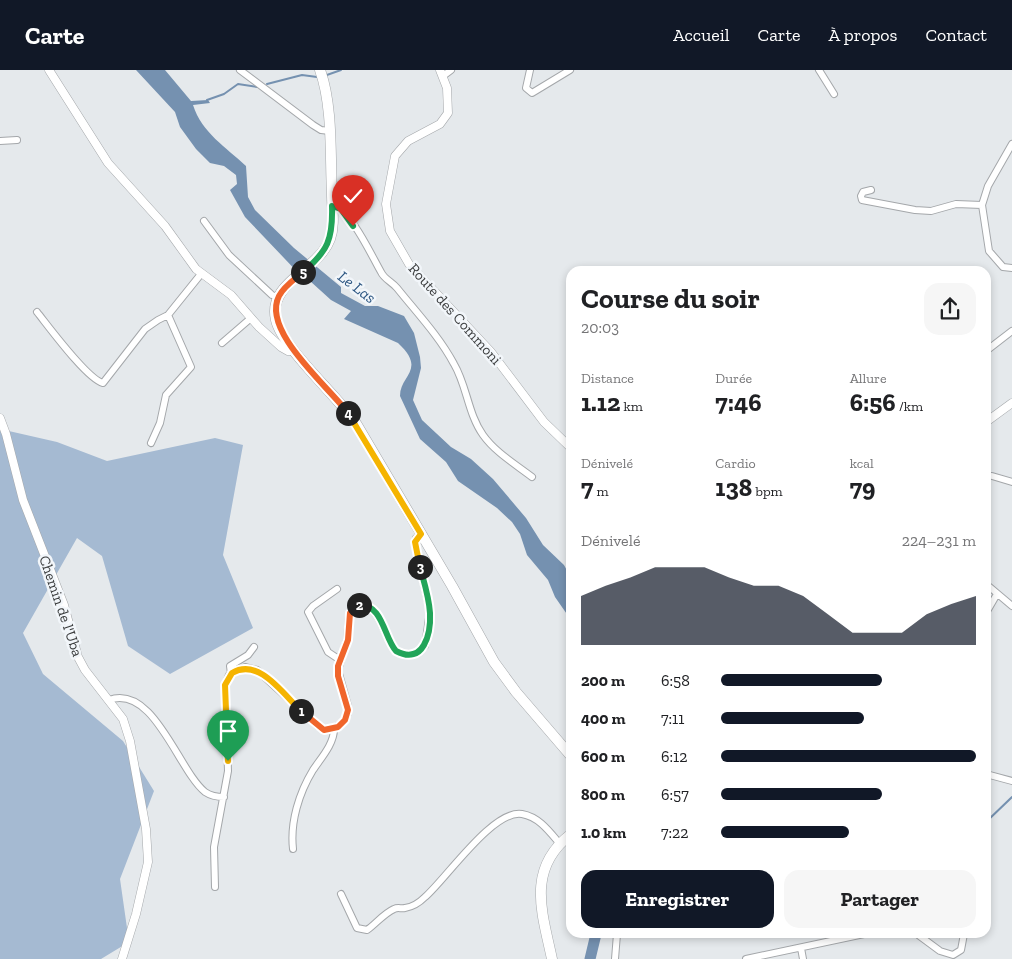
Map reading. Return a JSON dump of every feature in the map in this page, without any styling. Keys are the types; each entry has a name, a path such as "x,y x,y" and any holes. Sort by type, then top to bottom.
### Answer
{"main road":[{"path":"321,73 330,131 331,236 318,259 285,287 278,297 276,321 294,351 352,418 494,662 516,692 566,750"},
{"path":"552,959 541,908 540,884 549,859 565,839"}],"street":[{"path":"49,70 108,163 165,226 201,274 233,298 250,318 284,349 294,351"},
{"path":"240,70 313,125 321,130 330,131"},
{"path":"442,73 451,70"},
{"path":"530,70 526,88 532,93 570,70"},
{"path":"819,70 834,94"},
{"name":"Route des Commoni","path":"442,73 449,106 446,118 435,128 406,143 394,159 386,204 390,231 412,269 491,352 544,422 566,443"},
{"path":"0,142 17,140"},
{"path":"1012,144 988,186 982,204 989,251 1003,267 1012,268"},
{"path":"871,190 863,192 862,200 915,210 931,211 956,204 982,204"},
{"path":"332,206 341,209 363,238 382,275 424,320 448,354 458,370 474,417 484,436 502,453 532,476"},
{"path":"204,221 230,255 272,295 278,297"},
{"path":"38,312 75,359 102,382 107,380 145,330 168,315 201,274"},
{"path":"150,443 160,423 166,395 191,367 168,315"},
{"path":"222,342 250,318"},
{"path":"991,347 1012,331"},
{"path":"991,418 1012,403"},
{"name":"Chemin de l'Uba","path":"0,418 23,500 63,601 78,657 85,670 123,719 127,729 147,839 146,875 122,959"},
{"path":"992,476 1012,482"},
{"path":"231,674 246,668 257,670 318,726 324,730 334,729 343,722 348,710 338,676 340,660 348,640 350,613 361,605 368,606 376,613 396,651 412,655 421,651 425,646 430,611 415,544 416,538 421,534"},
{"path":"337,589 308,612 328,652 340,660"},
{"path":"991,589 1012,606"},
{"path":"991,604 997,594"},
{"path":"215,888 214,847 224,797 228,761 225,685 231,674 230,666 248,655 254,647"},
{"path":"109,700 124,697 137,701 178,752 204,791 212,796 224,797"},
{"path":"293,849 293,834 299,800 313,770 330,743 334,729"},
{"path":"991,775 1012,780"},
{"path":"341,894 357,928 367,930 391,910 404,908 424,898 471,846 501,819 520,813 544,825 565,839"},
{"path":"615,959 617,938"},
{"path":"746,959 846,938"},
{"path":"922,938 940,951 953,955 958,954 962,948 963,938"},
{"path":"801,948 803,959"}],"shaded area":[{"path":"136,70 165,70 191,101 208,100 210,103 193,105 197,115 208,132 246,166 248,197 255,210 294,248 341,287 341,293 365,306 378,306 404,316 414,333 420,357 421,368 413,400 422,420 451,447 471,459 493,479 526,518 543,545 564,565 566,569 566,613 555,597 548,580 527,555 520,534 512,522 497,508 458,481 446,462 420,439 400,396 411,366 411,360 406,352 398,343 344,319 351,311 331,300 310,281 304,279 245,217 230,190 237,184 236,175 224,166 210,163 196,149 180,127 175,112"},
{"path":"0,429 57,442 107,461 215,438 243,445 223,555 253,628 170,674 128,646 102,556 77,538 23,633 43,674 123,741 154,791 120,879 129,942 101,959 0,959"}],"waterway":[{"path":"324,76 341,70"},
{"path":"267,84 302,75 317,77"},
{"path":"207,100 224,94 238,84 257,87"},
{"path":"991,817 1012,797"},
{"name":"Le Las","path":"590,959 595,938"}],"route":[{"path":"228,761 225,685 227,678 232,673 246,668 260,672 318,726 324,730 331,730 338,727 348,714 348,706 339,680 338,666 348,636 348,619 355,607 361,605 368,606 374,610 394,649 401,654 418,653 425,646 428,637 430,611 415,547 415,540 421,534 352,418 342,404 294,351 276,319 276,304 281,292 318,259 326,247 333,227 332,206 341,209 353,226"}]}
